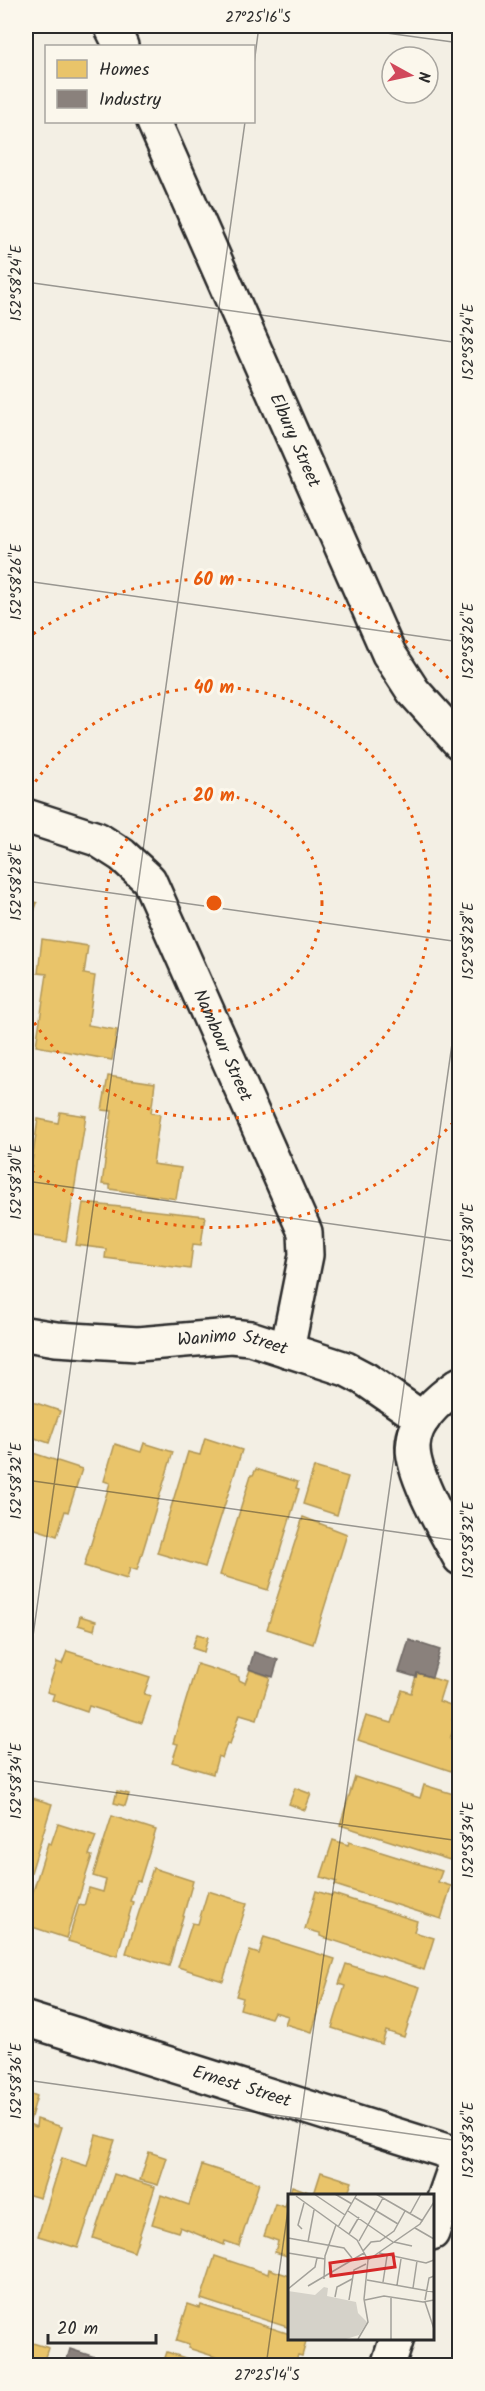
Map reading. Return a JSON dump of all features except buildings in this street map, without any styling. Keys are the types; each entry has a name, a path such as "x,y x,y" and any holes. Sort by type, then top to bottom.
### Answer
{"street":[{"path":"111,26 120,45"},
{"name":"Elbury Street","path":"154,123 389,654 413,691 459,743"},
{"name":"Nambour Street","path":"26,816 98,839 122,855 149,880 304,1232 306,1255 287,1350"},
{"name":"Wanimo Street","path":"26,1334 56,1339 138,1344 231,1336 250,1338 346,1369 365,1379 423,1419"},
{"path":"459,1384 439,1400 423,1419 413,1446 418,1471 459,1558"},
{"name":"Ernest Street","path":"26,2019 459,2154"},
{"path":"434,2228 459,2154"},
{"path":"388,2366 396,2340"}]}
